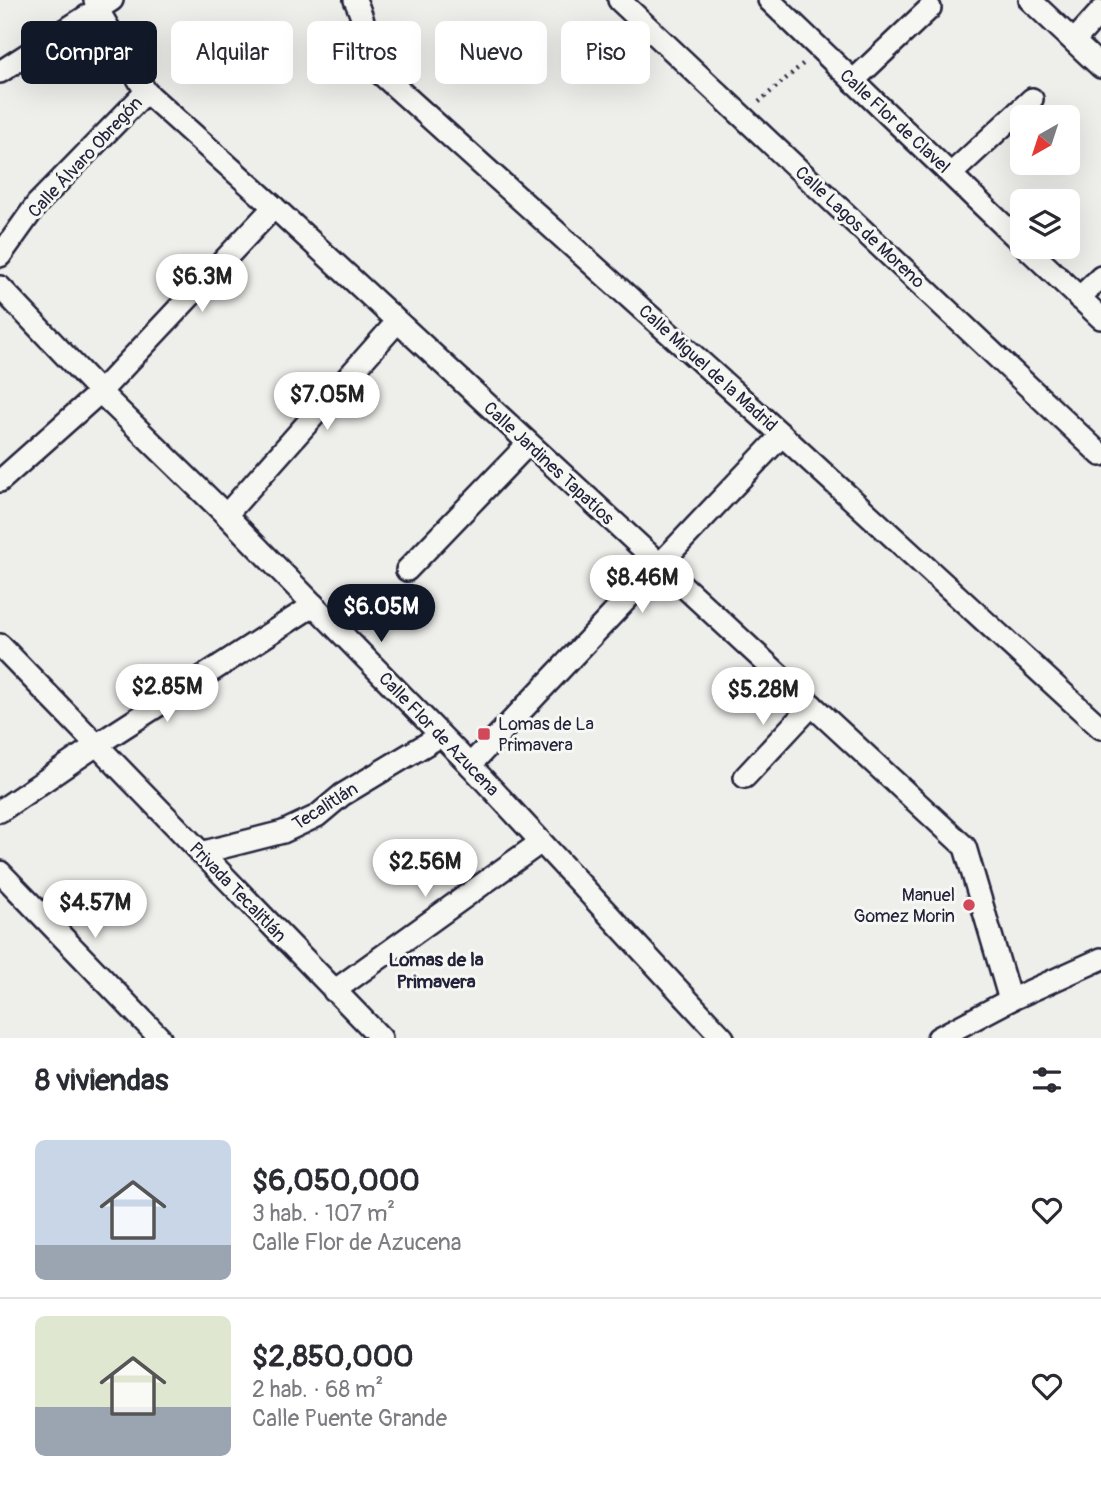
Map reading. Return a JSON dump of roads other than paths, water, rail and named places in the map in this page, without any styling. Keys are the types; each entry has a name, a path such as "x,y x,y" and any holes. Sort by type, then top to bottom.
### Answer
{"street":[{"name":"Calle Miguel de la Madrid","path":"355,0 363,15 372,58 380,73 1098,718"},
{"name":"Calle Lagos de Moreno","path":"619,0 1101,455"},
{"name":"Calle Flor de Clavel","path":"769,0 1010,231"},
{"path":"1030,0 1101,67"},
{"path":"0,72 101,3"},
{"name":"Calle Jardines Tapatíos","path":"101,3 146,92 274,207 965,847 1010,1000"},
{"path":"853,81 930,8"},
{"path":"1073,41 1101,11"},
{"name":"Calle Álvaro Obregón","path":"0,257 37,204 146,92"},
{"path":"951,174 1032,99"},
{"path":"0,481 100,392 274,207"},
{"path":"1038,259 1101,318"},
{"path":"1079,298 1101,277"},
{"name":"Calle Flor de Azucena","path":"0,287 100,392 226,515 470,765 723,1038"},
{"path":"226,515 397,322"},
{"path":"470,765 782,435"},
{"path":"407,570 527,444"},
{"path":"0,811 98,744 314,605"},
{"name":"Privada Tecalitlán","path":"0,645 381,1038"},
{"path":"746,777 812,705"},
{"name":"Tecalitlán","path":"200,853 283,832 317,816 342,795 440,736"},
{"path":"334,991 541,842"},
{"path":"0,872 160,1038"},
{"path":"938,1038 1010,1000 1101,959"}],"place":[{"name":"Lomas de La Primavera","path":"484,734"},
{"name":"Manuel Gomez Morin","path":"969,905"}],"district":[{"name":"Lomas de la Primavera","path":"436,970"}]}
